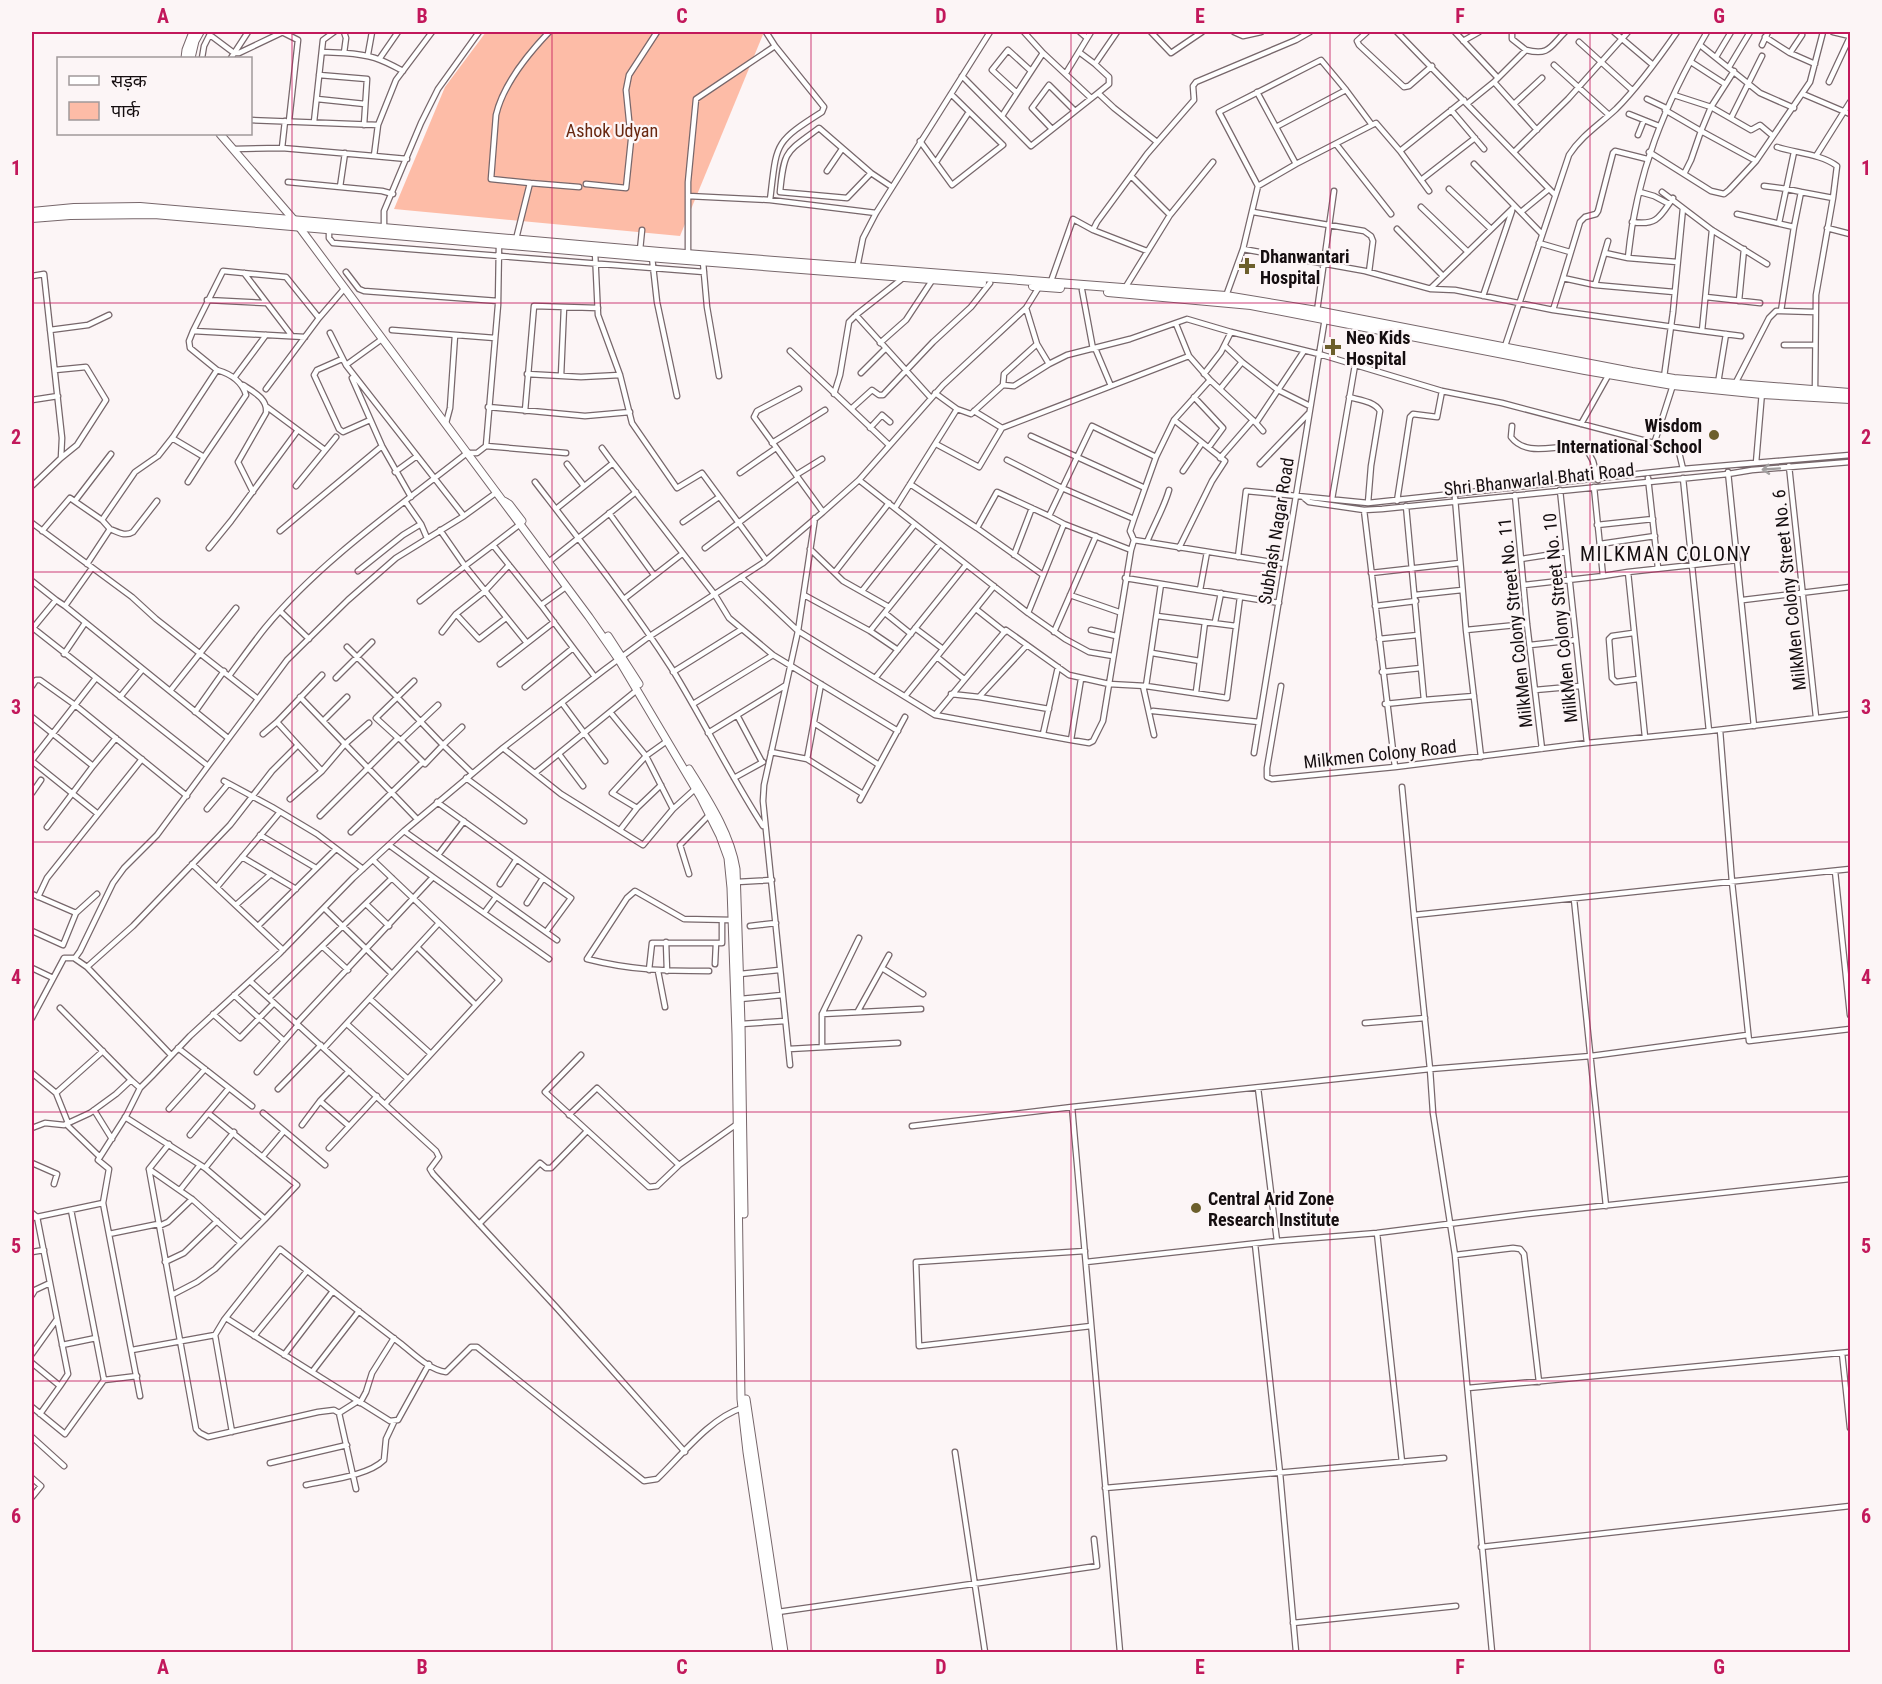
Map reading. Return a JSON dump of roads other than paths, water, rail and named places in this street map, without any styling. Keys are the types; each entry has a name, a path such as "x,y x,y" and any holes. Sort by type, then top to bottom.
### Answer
{"main road":[{"path":"185,57 194,32"},
{"path":"191,57 200,32"},
{"path":"224,136 296,223 446,423 505,507 620,658 696,789 723,842 728,858 737,1000 742,1408 747,1452 784,1653"},
{"path":"32,212 74,208 140,207 499,244 703,262 1125,288 1318,308 1325,316"},
{"path":"32,218 128,213 296,223 329,228 516,239 688,253 905,277 1045,284 1082,290 1225,299 1325,316 1673,385 1851,393"},
{"path":"1504,352 1664,377 1851,399"},
{"path":"500,497 509,504 551,560 620,658 704,794 734,855 740,974 737,1000 741,1024 745,1394 776,1613 777,1653"}],"street":[{"path":"232,57 248,32"},
{"path":"202,57 210,33 234,53 282,32 298,40 282,148"},
{"path":"314,122 323,40 334,32"},
{"path":"344,32 346,38 344,53"},
{"path":"368,54 372,32"},
{"path":"380,58 398,32"},
{"path":"374,156 378,125 396,80 432,32"},
{"path":"383,231 384,211 421,123 438,89 479,32"},
{"path":"549,32 519,69 498,106 490,179 579,187"},
{"path":"586,184 626,188 632,140 626,90 629,75 657,32"},
{"path":"766,32 824,107 822,112 792,131 780,144 776,154 770,200"},
{"path":"857,271 863,238 876,213 990,32"},
{"path":"1024,32 1091,98"},
{"path":"1080,32 1087,38"},
{"path":"1066,73 1091,32"},
{"path":"1095,64 1117,32"},
{"path":"1152,32 1171,52 1202,32"},
{"path":"1234,32 1243,34 1261,32"},
{"path":"1093,230 1157,142 1194,100 1192,86 1196,82 1310,32"},
{"path":"1367,32 1357,41 1359,45 1404,87 1409,86 1432,66"},
{"path":"1397,32 1555,195"},
{"path":"1455,32 1537,130"},
{"path":"1463,41 1479,32"},
{"path":"1512,32 1514,41 1526,50 1538,53 1546,51 1564,32"},
{"path":"1614,32 1653,65"},
{"path":"1514,152 1579,88 1628,32"},
{"path":"1504,352 1564,166 1575,146 1632,90 1677,32"},
{"path":"1628,258 1632,222 1647,159 1666,109 1707,32"},
{"path":"1716,57 1731,32"},
{"path":"1684,174 1710,107 1725,84 1750,32"},
{"path":"1650,152 1711,191 1724,194 1756,161 1803,94 1810,81 1823,32"},
{"path":"1829,81 1851,36 1835,32"},
{"path":"1762,45 1766,34 1790,53 1815,64"},
{"path":"1790,53 1802,35"},
{"path":"1580,42 1632,90"},
{"path":"1700,45 1760,93 1794,108"},
{"path":"688,253 688,196 696,99 776,46"},
{"path":"1017,93 993,70 1008,50 1031,71"},
{"path":"1400,151 1451,110 1496,80 1526,50"},
{"path":"322,52 368,54 403,71"},
{"path":"962,76 1031,146 1109,84 1109,77 1079,52"},
{"path":"1002,116 1043,53"},
{"path":"1731,118 1762,56"},
{"path":"1225,299 1243,249 1258,186 1219,112 1321,60 1372,125"},
{"path":"1691,62 1725,84"},
{"path":"1554,65 1609,115"},
{"path":"319,75 367,80 364,125"},
{"path":"1514,104 1542,78"},
{"path":"1052,129 1032,108 1049,85 1074,110"},
{"path":"1276,128 1346,90"},
{"path":"1257,92 1296,164"},
{"path":"1098,93 1157,142"},
{"path":"920,141 952,185 1003,145 951,94"},
{"path":"1803,94 1851,114"},
{"path":"1674,95 1710,107 1751,130 1760,125 1773,136"},
{"path":"316,99 365,104"},
{"path":"1647,99 1756,161"},
{"path":"1816,156 1851,102"},
{"path":"1451,110 1484,149"},
{"path":"936,162 969,112"},
{"path":"1629,114 1659,126"},
{"path":"252,120 378,125"},
{"path":"1638,135 1644,120"},
{"path":"1258,186 1376,123 1429,191"},
{"path":"871,173 847,198 780,192 783,162 788,151 819,128 871,173 892,187"},
{"path":"1421,180 1475,138"},
{"path":"1336,144 1391,214"},
{"path":"1777,147 1816,156 1837,166 1815,312 1815,391"},
{"path":"235,149 282,148 407,159"},
{"path":"827,171 842,149"},
{"path":"1553,310 1580,222 1598,211 1613,153 1616,151 1647,159"},
{"path":"1779,223 1794,152"},
{"path":"340,187 345,153"},
{"path":"1125,288 1170,215 1213,162"},
{"path":"1474,164 1513,207 1542,234"},
{"path":"1131,176 1170,215"},
{"path":"288,182 393,194"},
{"path":"516,239 530,183"},
{"path":"1764,186 1833,198"},
{"path":"1449,189 1491,229"},
{"path":"1521,212 1549,189"},
{"path":"1318,308 1334,191"},
{"path":"1640,192 1669,204"},
{"path":"1662,192 1673,198 1712,230 1767,264"},
{"path":"1781,311 1801,192"},
{"path":"688,196 770,200 876,213"},
{"path":"1632,222 1644,224 1654,221 1673,198"},
{"path":"1421,207 1468,252"},
{"path":"1431,289 1513,207"},
{"path":"1483,296 1513,207"},
{"path":"1664,377 1683,208"},
{"path":"1253,212 1364,231 1371,236 1373,249 1369,272"},
{"path":"1737,214 1794,226"},
{"path":"140,1396 103,1203 109,1169 98,1160 140,1088 178,1048 283,950 363,869 437,802 503,748 650,636 766,561 859,480 935,393 1026,308 1045,284 1064,251 1073,219 1093,230 1147,250"},
{"path":"329,228 329,238 333,243 704,272"},
{"path":"1827,228 1851,234"},
{"path":"1397,229 1443,276"},
{"path":"640,250 642,230"},
{"path":"1702,331 1712,230"},
{"path":"1595,285 1608,241"},
{"path":"1539,243 1570,252"},
{"path":"486,446 498,301 499,244"},
{"path":"1243,249 1369,272 1431,289 1455,290 1553,310 1741,336"},
{"path":"1739,301 1744,249"},
{"path":"595,252 598,315 620,375 632,423 677,488 702,473 766,561"},
{"path":"1605,254 1677,262"},
{"path":"652,257 657,302 677,396"},
{"path":"703,262 707,307 718,376"},
{"path":"319,318 286,277 223,271 189,340 190,348 217,370 234,378 262,399 267,407 325,450"},
{"path":"346,272 359,289 364,291 498,301"},
{"path":"244,273 292,336"},
{"path":"32,276 44,274 62,438 61,458"},
{"path":"834,394 840,375 849,322 905,277"},
{"path":"1563,278 1595,285 1674,292"},
{"path":"880,344 906,320 933,279"},
{"path":"850,409 872,390 883,395 971,307 990,283"},
{"path":"266,389 319,318 344,289"},
{"path":"1082,290 1094,349 1112,387"},
{"path":"1706,297 1760,303"},
{"path":"207,300 266,303"},
{"path":"525,411 532,307 536,304 598,309"},
{"path":"561,376 564,306"},
{"path":"1026,308 1037,344 1049,364"},
{"path":"1735,384 1768,318 1776,311 1815,312"},
{"path":"50,330 88,326 110,315"},
{"path":"856,315 931,398"},
{"name":"Subhash Nagar Road","path":"1254,753 1325,316"},
{"path":"1003,385 1014,386 1067,355 1192,319 1230,332 1319,354 1442,391 1502,403 1673,448 1679,452 1683,469"},
{"path":"1176,324 1189,356 1204,374 1263,431"},
{"path":"392,330 495,338"},
{"path":"193,331 305,337"},
{"path":"1204,374 1225,346 1230,332"},
{"path":"330,333 350,372 464,516"},
{"path":"1718,383 1726,334"},
{"path":"234,378 266,335"},
{"path":"446,423 450,408 455,335"},
{"path":"346,366 382,339"},
{"path":"935,393 968,415 1003,385 1004,374 1037,344"},
{"path":"1784,345 1815,345"},
{"path":"1225,346 1278,390 1310,406"},
{"path":"861,374 885,349"},
{"path":"790,351 889,445"},
{"path":"1220,458 1254,422 1304,351"},
{"path":"936,444 979,467 1002,428 1189,356"},
{"path":"342,359 317,370 314,375 339,429 343,432 370,420"},
{"path":"1220,389 1242,362"},
{"path":"1332,499 1355,365"},
{"path":"32,485 77,445 106,400 86,367 55,370"},
{"path":"102,520 135,472 158,456 172,438 217,370"},
{"path":"350,372 382,446 411,497"},
{"path":"528,374 620,375"},
{"path":"1581,424 1609,374"},
{"path":"741,577 798,631 906,695 935,715 1089,743 1095,739 1103,721 1119,612 1134,540 1130,531 1134,519 1156,457 1174,420 1210,380"},
{"path":"188,482 246,395 243,385"},
{"path":"1654,444 1673,385"},
{"path":"799,389 755,414 754,417 823,512"},
{"path":"1756,463 1762,390"},
{"path":"1397,501 1410,417 1413,414 1437,417 1442,391"},
{"path":"32,400 58,396"},
{"path":"1194,397 1223,428 1209,447"},
{"path":"1349,397 1378,407 1380,411 1368,503"},
{"path":"253,492 238,462 266,414 267,407"},
{"path":"489,407 585,416 630,412"},
{"path":"895,508 957,409"},
{"path":"740,473 774,445 825,410"},
{"path":"974,411 1002,428"},
{"path":"1260,464 1309,413"},
{"path":"870,428 882,415 890,422"},
{"path":"1174,420 1225,461 1212,481 1179,548"},
{"path":"1049,516 1092,426 1156,457"},
{"path":"1512,426 1511,437 1521,445 1544,449 1575,447 1587,450 1593,460 1598,480"},
{"path":"209,548 297,430"},
{"path":"1031,436 1145,488"},
{"path":"296,486 336,437"},
{"path":"172,438 204,457"},
{"path":"1183,471 1202,443"},
{"path":"280,531 382,446"},
{"path":"229,676 266,627 320,572 467,453 477,453 486,446 566,453"},
{"path":"602,448 715,595 729,618 773,655 898,731"},
{"path":"75,501 111,454"},
{"name":"Shri Bhanwarlal Bhati Road","path":"1304,497 1309,502 1364,510 1683,469 1851,455"},
{"path":"395,472 417,456"},
{"path":"705,548 822,459"},
{"path":"1007,460 1062,488 1134,519"},
{"name":"MilkMen Colony Street No. 6","path":"1789,460 1816,717"},
{"path":"556,509 613,463"},
{"name":"Shri Bhanwarlal Bhati Road","path":"1238,557 1246,491 1368,503 1515,495 1789,467 1850,463"},
{"path":"567,464 584,486"},
{"path":"1728,466 1754,726"},
{"path":"1648,474 1658,568"},
{"path":"1683,478 1709,731"},
{"path":"859,480 939,545 1054,632 1089,652 1113,656"},
{"path":"535,482 650,636 693,704 765,829"},
{"path":"910,484 1043,575"},
{"path":"1594,487 1603,576"},
{"path":"1147,542 1156,518 1166,503 1169,490"},
{"name":"MilkMen Colony Street No. 10","path":"1560,490 1587,743"},
{"path":"551,560 636,492"},
{"path":"977,528 996,492 1064,524 1131,550"},
{"name":"MilkMen Colony Street No. 11","path":"1515,495 1542,749"},
{"path":"76,960 113,883 124,868 157,835 188,796 287,660 348,600 396,558 464,516 500,497"},
{"path":"683,522 719,497"},
{"path":"42,531 70,498 102,520 110,529 129,535 157,501"},
{"path":"1455,498 1466,630 1481,757"},
{"path":"405,501 427,538"},
{"path":"834,572 889,503"},
{"path":"1406,506 1424,700"},
{"path":"1014,555 1032,508"},
{"path":"1364,510 1395,767"},
{"path":"609,513 654,575"},
{"path":"790,1065 765,829 764,785 798,631 815,518"},
{"path":"1597,525 1653,519"},
{"path":"32,522 132,597 258,699"},
{"path":"358,571 420,524"},
{"path":"862,591 915,524"},
{"path":"1028,613 1064,524"},
{"path":"420,601 519,525"},
{"path":"65,606 110,529"},
{"path":"441,530 465,566 527,643"},
{"path":"1054,632 1096,536"},
{"path":"1600,544 1655,536"},
{"path":"1134,540 1285,564"},
{"path":"493,545 595,677"},
{"path":"870,631 939,545"},
{"path":"810,549 843,581 889,607"},
{"path":"1200,590 1207,552"},
{"path":"1521,559 1566,552"},
{"path":"624,599 682,554"},
{"path":"1524,585 1738,560"},
{"path":"1371,573 1460,563"},
{"path":"442,632 456,614 485,591 509,565"},
{"path":"876,677 966,565"},
{"path":"1628,572 1645,737 1851,714"},
{"path":"1125,578 1279,603"},
{"path":"32,581 228,738"},
{"path":"1154,735 1144,686 1152,653 1161,584"},
{"path":"906,695 994,586"},
{"path":"541,605 566,587"},
{"path":"1743,600 1851,587"},
{"path":"1415,595 1462,590"},
{"path":"1215,622 1221,593"},
{"path":"804,595 870,631 898,650"},
{"path":"1070,595 1119,612"},
{"path":"976,609 1005,632 1006,630 1070,675 1081,679 1108,684 1196,692 1227,698 1240,597"},
{"path":"56,600 32,628 208,766"},
{"path":"1375,606 1416,601"},
{"path":"170,691 236,608"},
{"path":"280,612 309,639"},
{"path":"885,613 911,634"},
{"path":"456,614 479,639 506,618"},
{"path":"1157,616 1236,626"},
{"path":"500,664 554,622"},
{"path":"1196,692 1205,622"},
{"path":"64,654 85,623"},
{"path":"1466,630 1527,624"},
{"path":"915,628 943,649"},
{"path":"673,672 742,629"},
{"path":"1091,630 1116,636"},
{"path":"935,715 1005,632"},
{"path":"1633,633 1612,636 1609,639 1612,678 1616,682 1638,679"},
{"path":"1379,639 1418,635"},
{"path":"1530,645 1576,640"},
{"path":"336,678 372,642"},
{"path":"979,697 1027,645"},
{"path":"347,647 472,773"},
{"path":"525,687 573,648"},
{"path":"1152,653 1200,661"},
{"path":"693,704 773,655"},
{"path":"937,657 964,679"},
{"path":"1043,734 1058,667"},
{"path":"1382,672 1421,668"},
{"path":"120,697 142,669"},
{"path":"195,712 224,671"},
{"path":"263,734 277,723 322,675"},
{"path":"96,678 32,760 98,814"},
{"path":"1071,740 1081,679"},
{"path":"32,686 35,681 40,680 75,705 188,796"},
{"path":"414,681 376,718 423,762"},
{"path":"807,759 821,684"},
{"path":"708,733 786,685"},
{"name":"Milkmen Colony Road","path":"1281,686 1267,777 1272,779 1395,767 1645,737"},
{"path":"1535,690 1580,686"},
{"path":"535,773 637,690"},
{"path":"951,694 1049,709"},
{"path":"1386,704 1474,696"},
{"path":"300,697 417,819"},
{"path":"323,721 347,697"},
{"path":"562,704 605,761"},
{"path":"320,816 368,768 438,705"},
{"path":"1153,711 1259,722"},
{"path":"610,712 646,756 674,808"},
{"path":"737,716 762,762"},
{"path":"32,717 93,766"},
{"path":"860,800 905,717"},
{"path":"277,723 322,771"},
{"path":"290,799 322,771 345,744 369,723"},
{"path":"814,723 879,765"},
{"path":"351,832 462,727"},
{"path":"1720,730 1732,882 1749,1041 1851,1029"},
{"path":"47,827 116,738"},
{"path":"637,808 612,792 646,756 668,741"},
{"path":"86,966 133,926 230,825 272,771 298,745"},
{"path":"503,748 561,794 643,845 674,808 696,789"},
{"path":"771,752 807,759 863,794"},
{"path":"559,754 583,786"},
{"path":"38,897 47,878 142,759"},
{"path":"734,778 762,762 769,761"},
{"path":"466,778 524,821"},
{"path":"32,793 41,780"},
{"path":"207,809 226,782 279,812 363,869"},
{"path":"620,830 637,808 661,785"},
{"path":"1402,787 1430,1069 1432,1113 1455,1255 1492,1653"},
{"path":"437,802 571,898 546,932"},
{"path":"217,887 279,812"},
{"path":"689,874 680,845 709,815"},
{"path":"438,855 464,821"},
{"path":"404,831 557,940"},
{"path":"260,835 316,868"},
{"path":"389,845 549,959"},
{"path":"258,926 336,849"},
{"path":"242,856 296,889"},
{"path":"373,860 499,980 385,1104"},
{"path":"500,884 516,860"},
{"path":"192,864 283,950"},
{"path":"1414,915 1851,869"},
{"path":"1835,871 1851,1015"},
{"path":"236,905 272,874"},
{"path":"257,1072 433,877"},
{"path":"269,998 392,878"},
{"path":"527,903 543,878"},
{"path":"737,882 772,879"},
{"path":"709,970 658,971 621,968 587,959 627,898 635,891 684,919 732,920"},
{"path":"32,894 76,913"},
{"path":"32,1018 66,957 63,945 76,913 97,894"},
{"path":"484,913 496,897"},
{"path":"1574,899 1606,1206"},
{"path":"366,904 389,926"},
{"path":"324,908 392,974"},
{"path":"649,970 651,945 654,942 722,943 722,920"},
{"path":"750,926 776,922"},
{"path":"278,1089 347,1024 439,923"},
{"path":"32,931 63,945"},
{"path":"822,1046 822,1014 859,938"},
{"path":"666,942 667,971"},
{"path":"715,964 716,943"},
{"path":"322,947 348,970"},
{"path":"417,947 476,1005"},
{"path":"858,1011 889,955"},
{"path":"66,957 86,966 171,1055"},
{"path":"32,968 53,978"},
{"path":"882,968 923,994"},
{"path":"740,974 780,970"},
{"path":"658,971 665,1007"},
{"path":"250,981 436,1151 438,1157 431,1171 685,1452"},
{"path":"234,995 284,1041"},
{"path":"737,1000 782,995"},
{"path":"370,999 431,1054"},
{"path":"213,1014 240,1038 274,1003"},
{"path":"32,1004 39,1007"},
{"path":"60,1008 140,1088"},
{"path":"822,1014 921,1009"},
{"path":"1365,1023 1425,1018"},
{"path":"741,1024 785,1021"},
{"path":"347,1024 408,1078"},
{"path":"912,1126 1430,1069 1590,1056 1748,1035"},
{"path":"789,1049 898,1043"},
{"path":"178,1048 252,1106"},
{"path":"56,1093 103,1051"},
{"path":"581,1056 545,1092 649,1187 657,1186 679,1165 738,1124"},
{"path":"170,1109 205,1069"},
{"path":"302,1125 320,1101 349,1071"},
{"path":"33,1075 56,1093 67,1123 100,1157"},
{"path":"32,1083 33,1075"},
{"path":"32,1128 45,1123 67,1123 94,1110 131,1080"},
{"path":"190,1135 229,1088"},
{"path":"569,1114 597,1088 679,1165"},
{"path":"1258,1088 1277,1241"},
{"path":"329,1148 377,1096"},
{"path":"320,1101 349,1126"},
{"path":"1072,1107 1120,1653"},
{"path":"94,1110 112,1139"},
{"path":"172,1295 206,1275 241,1243 297,1185 208,1113"},
{"path":"263,1113 325,1165"},
{"path":"125,1117 203,1166 265,1219"},
{"path":"263,1156 284,1131"},
{"path":"479,1224 540,1163 546,1168 551,1168 587,1131"},
{"path":"180,1190 234,1132"},
{"path":"169,1144 149,1169 196,1429 208,1437 334,1410 339,1413 356,1489"},
{"path":"32,1163 57,1174 54,1184"},
{"path":"149,1169 192,1199 241,1243"},
{"path":"1086,1262 1277,1241 1377,1233 1851,1179"},
{"path":"110,1234 168,1222 192,1199"},
{"path":"34,1218 103,1203"},
{"path":"32,1407 65,1434 104,1380 71,1210"},
{"path":"32,1213 44,1250 68,1374 40,1414"},
{"path":"165,1262 184,1253 217,1221"},
{"path":"1377,1233 1402,1462"},
{"path":"1255,1244 1280,1473 1296,1653"},
{"path":"1455,1255 1513,1248 1520,1249 1524,1254 1539,1382"},
{"path":"32,1252 44,1250"},
{"path":"232,1432 215,1335 280,1250 429,1364 446,1372 469,1348 476,1346 644,1482 657,1479 711,1426 729,1412 742,1408"},
{"path":"1085,1251 916,1262 919,1346 1091,1326"},
{"path":"254,1336 307,1270"},
{"path":"32,1295 35,1290 50,1283"},
{"path":"284,1354 333,1291"},
{"path":"312,1372 359,1311"},
{"path":"226,1318 394,1422"},
{"path":"32,1354 57,1320"},
{"path":"132,1350 215,1335"},
{"path":"62,1345 96,1338"},
{"path":"339,1413 359,1402 366,1392 372,1372 394,1338"},
{"path":"1468,1388 1851,1352"},
{"path":"1842,1353 1851,1428"},
{"path":"32,1363 60,1386"},
{"path":"306,1485 353,1474 377,1466 384,1460 386,1439 429,1364"},
{"path":"104,1380 137,1376"},
{"path":"32,1437 64,1466"},
{"path":"270,1463 347,1445"},
{"path":"955,1452 985,1653"},
{"path":"1106,1488 1444,1458"},
{"path":"32,1478 41,1486 32,1497"},
{"path":"1481,1547 1851,1506"},
{"path":"776,1613 1096,1566 1094,1539"},
{"path":"1293,1623 1456,1606"}],"place":[{"name":"Dhanwantari Hospital","path":"1247,266"},
{"name":"Neo Kids Hospital","path":"1333,347"},
{"name":"Wisdom International School","path":"1714,435"},
{"name":"Central Arid Zone Research Institute","path":"1196,1208"}],"district":[{"name":"MILKMAN COLONY","path":"1666,554"}],"park label":[{"name":"Ashok Udyan","path":"612,130"}]}
